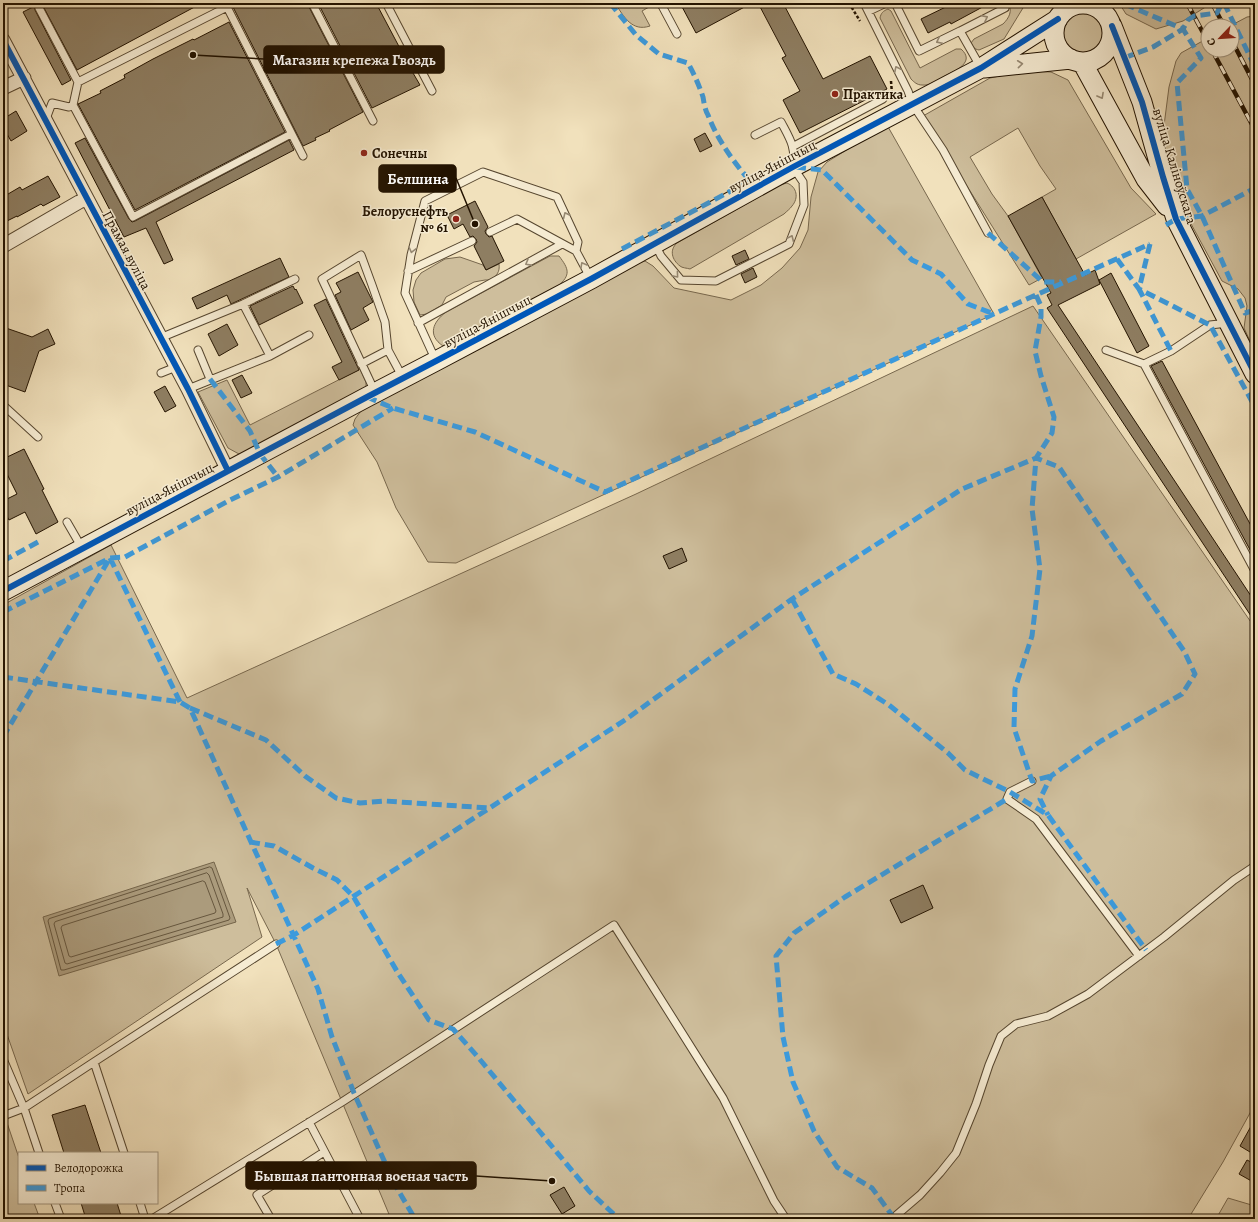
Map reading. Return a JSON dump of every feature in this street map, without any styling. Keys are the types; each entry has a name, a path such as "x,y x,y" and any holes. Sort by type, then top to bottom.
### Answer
{"street":[{"name":"вуліца Каліноўскага","path":"1176,219 1146,179 1076,60 1062,53 1058,47 1055,40 1055,25 1061,12 1075,5 1096,5 1108,18 1142,102 1162,177 1176,219 1255,374"},
{"name":"вуліца Янішчыц","path":"3,591 375,392 591,279 794,167 981,68 1061,12"},
{"path":"981,68 1076,60 1090,61 1097,59 1108,49 1111,41 1112,26"},
{"name":"Прамая вуліца","path":"3,40 188,389 228,471"},
{"path":"3,88 24,78"},
{"path":"3,246 79,202 87,199"}],"lane":[{"path":"312,3 373,121"},
{"path":"386,3 432,91"},
{"path":"663,3 661,4 677,34"},
{"path":"864,3 870,11 913,104 943,150 988,233"},
{"path":"870,11 886,3"},
{"path":"898,4 920,51 1005,8 1003,3"},
{"path":"78,82 226,5 303,156"},
{"path":"39,8 78,82 73,105 133,217 291,134"},
{"path":"960,31 981,68"},
{"path":"794,146 883,99"},
{"path":"45,120 52,103 69,107 73,105"},
{"path":"655,243 660,256 680,280 716,281 789,244 804,205 804,182 794,167 794,146 781,122 755,135"},
{"path":"436,361 405,293 410,255 425,201 483,172 557,197 578,242 576,251"},
{"path":"490,232 517,219 576,251 591,279"},
{"path":"408,271 472,241"},
{"path":"418,323 562,244"},
{"path":"375,392 322,279 361,255 384,322 388,350 403,378"},
{"path":"160,338 244,304 295,280"},
{"path":"244,304 270,356"},
{"path":"1144,364 1171,351 1210,325 1228,323"},
{"path":"188,389 270,356 310,335"},
{"path":"198,350 210,379"},
{"path":"361,364 388,350"},
{"path":"1106,350 1144,364 1255,571"},
{"path":"161,373 176,367"},
{"path":"3,405 38,437"},
{"path":"67,522 82,548"},
{"path":"1032,781 1010,792 1007,799 1036,819 1140,956"},
{"path":"892,1219 920,1195 956,1153 1001,1036 1016,1024 1048,1016 1088,994 1140,956 1234,880 1255,866"},
{"path":"152,1219 309,1122 614,925 723,1098 774,1201 786,1219"},
{"path":"3,1116 24,1108 276,944"},
{"path":"3,1058 24,1108 39,1152"},
{"path":"94,1062 124,1152"},
{"path":"309,1122 360,1219"},
{"path":"271,1219 257,1195 324,1152"},
{"path":"55,1204 61,1219"},
{"path":"140,1204 145,1219"}],"path":[{"path":"849,3 862,23"},
{"path":"888,75 891,81 892,98"}],"shaded area":[{"path":"615,3 656,3 642,11 650,26 638,27 633,25 625,18"},
{"path":"1008,3 1026,3 1004,39 979,50 973,47 971,43 974,39 1003,24 1007,19 1010,14"},
{"path":"1119,3 1212,3 1183,21 1156,29 1126,14"},
{"path":"1083,8 1097,12 1104,19 1108,33 1104,47 1097,54 1083,58 1069,54 1062,47 1058,33 1062,19 1069,12"},
{"path":"888,9 891,11 920,68 956,49 961,49 965,54 965,62 958,69 931,84 922,85 916,83 911,79 880,18 882,12"},
{"path":"1255,16 1255,352 1244,328 1247,306 1245,298 1238,289 1222,281 1176,196 1162,141 1169,87 1176,61 1181,53 1200,42 1200,58 1240,58 1240,21 1247,17"},
{"path":"1024,71 1051,72 1068,80 1131,188 1156,214 1076,259 1042,197 1056,189 1040,166 1018,128 970,157 992,194 1008,216 1042,278 1029,285 923,116 990,78"},
{"path":"887,125 994,314 456,563 428,562 396,508 377,462 353,425 355,419 364,407 635,264 645,261 653,266 674,288 731,300 761,285 782,268 800,248 808,230 811,197 818,172 827,162"},
{"path":"787,183 795,190 796,200 784,214 690,269 681,267 677,264 673,258 672,252 677,243 780,185"},
{"path":"550,256 559,256 567,268 567,275 558,286 450,345 443,346 438,342 433,333 435,324 446,312"},
{"path":"460,257 483,265 486,270 499,264 498,271 491,280 474,282 446,297 442,305 427,314 420,315 414,302 413,290 416,280 421,273 445,259"},
{"path":"1033,306 1255,628 1255,1104 1223,1162 1188,1219 391,1219 276,944 247,888 262,937 28,1094 3,1023 3,605 111,545 187,698 636,494"},
{"path":"360,369 366,382 366,388 247,456 239,454 228,448 198,392 227,380 250,425"},
{"path":"3,1111 18,1155 18,1204 34,1204 40,1219 3,1219"},
{"path":"1228,1198 1255,1206 1255,1219 1216,1219"}],"water":[{"path":"214,862 236,922 59,976 43,917"}],"building":[{"path":"40,3 202,3 77,70"},
{"path":"231,3 307,3 363,112 303,146"},
{"path":"318,3 376,3 420,85 372,108"},
{"path":"680,3 752,3 696,33"},
{"name":"Практика","path":"758,3 783,3 823,79 870,56 887,89 800,133 783,100 800,91 782,58 786,56"},
{"path":"954,3 990,3 951,24 950,22 928,33 921,19"},
{"path":"35,6 35,10 71,80 62,85 23,12"},
{"path":"229,22 285,132 135,210 78,104 101,93 100,91 125,78 124,75 153,59"},
{"path":"16,111 27,131 11,141 3,127 3,119"},
{"path":"705,133 712,146 700,152 694,139"},
{"path":"85,138 132,222 289,140 294,150 156,222 173,260 164,264 146,228 124,237 75,143"},
{"path":"48,176 60,197 43,206 41,204 3,223 3,197 20,187 22,190"},
{"path":"1042,197 1085,275 1095,270 1100,284 1058,305 1255,602 1255,622 1047,308 1052,305 1047,295 1051,293 1008,216"},
{"path":"475,201 488,227 485,231 486,234 489,237 492,236 504,261 486,270 474,246 477,242 476,239 473,236 470,237 463,224 454,229 447,215"},
{"path":"745,250 749,259 736,265 732,256"},
{"path":"280,258 289,277 231,304 227,295 197,309 192,298"},
{"path":"753,268 757,277 745,283 741,274"},
{"path":"358,272 373,302 363,308 369,320 351,330 335,295 341,292 336,283"},
{"path":"1111,273 1149,346 1137,353 1099,280"},
{"path":"293,286 303,303 259,325 250,306"},
{"path":"326,299 359,370 339,380 332,367 342,362 314,305"},
{"path":"227,324 238,345 219,356 208,334"},
{"path":"3,327 32,337 48,329 55,344 39,351 25,392 3,384"},
{"path":"1162,361 1255,533 1255,559 1151,366"},
{"path":"242,375 252,393 241,398 232,380"},
{"path":"165,386 176,406 165,412 154,392"},
{"path":"24,449 44,489 42,490 58,522 36,534 25,512 9,520 3,509 3,501 17,494 3,466 3,459"},
{"path":"682,548 687,561 669,569 663,556"},
{"path":"923,885 933,908 901,923 890,900"},
{"path":"85,1105 101,1152 64,1152 52,1115"},
{"path":"1255,1119 1255,1143 1250,1152 1240,1146"},
{"path":"1247,1160 1255,1164 1255,1183 1239,1174"},
{"path":"564,1187 575,1206 562,1214 550,1195"},
{"path":"81,1204 117,1204 122,1219 86,1219"}],"railway":[{"path":"1187,3 1200,27"},
{"path":"1212,3 1220,18"},
{"path":"1240,56 1255,85"},
{"path":"1216,58 1255,130"}],"marked path":[{"path":"610,3 636,35 659,54 688,63 700,88 707,113 721,141 731,157 749,180 757,178"},
{"path":"1126,3 1127,5 1183,29 1201,58 1177,83 1187,189 1202,216 1245,313 1255,310"},
{"path":"1124,58 1153,47 1183,29 1188,20 1194,16 1217,13 1222,3"},
{"path":"1224,3 1255,67"},
{"path":"796,167 822,170 912,260 941,274 968,304 994,314"},
{"path":"622,249 749,180"},
{"path":"1166,225 1176,219 1202,216 1255,188"},
{"path":"988,233 1043,282 1061,282"},
{"path":"1150,244 1139,289 1171,351"},
{"path":"367,397 393,408 475,432 605,492 1150,244"},
{"path":"1117,259 1139,289 1210,325 1255,407"},
{"path":"1036,295 1041,306 1041,317 1035,351 1054,417 1052,433 1036,458 1032,509 1040,569 1032,636 1015,689 1014,728 1032,781 1051,776"},
{"path":"210,379 250,431 260,454 278,477"},
{"path":"3,612 110,558 125,557 230,500 278,477 393,408"},
{"path":"276,944 294,935 625,720 792,599 962,489 1036,458 1059,467 1184,651 1195,674 1182,694 1101,741 1051,776 1040,799 1048,815"},
{"path":"3,561 38,542"},
{"path":"110,558 180,702"},
{"path":"3,737 110,558"},
{"path":"792,599 833,674 856,684 889,705 948,753 965,770 1010,792 1048,815 1146,950"},
{"path":"3,677 180,702 190,708 318,989 332,1037 354,1093 394,1183 415,1219"},
{"path":"190,708 266,740 305,776 336,798 360,803 385,801 489,808"},
{"path":"894,1218 872,1188 837,1167 814,1131 793,1082 783,1037 776,956 794,933 845,897 1007,799"},
{"path":"250,842 274,846 337,880 353,896 398,973 429,1020 453,1029 589,1191 619,1219"}],"cycle path":[{"path":"3,591 591,279 793,167 981,68 1058,19"},
{"path":"1112,26 1142,102 1176,219 1255,374"},
{"path":"3,40 188,389 228,471"}],"place":[{"name":"Магазин крепежа Гвоздь","path":"193,55"},
{"name":"Практика","path":"835,94"},
{"name":"Сонечны","path":"364,153"},
{"name":"Белоруснефть № 61","path":"456,219"},
{"name":"Белшина","path":"475,224"},
{"name":"Бывшая пантонная военая часть","path":"552,1181"}]}
